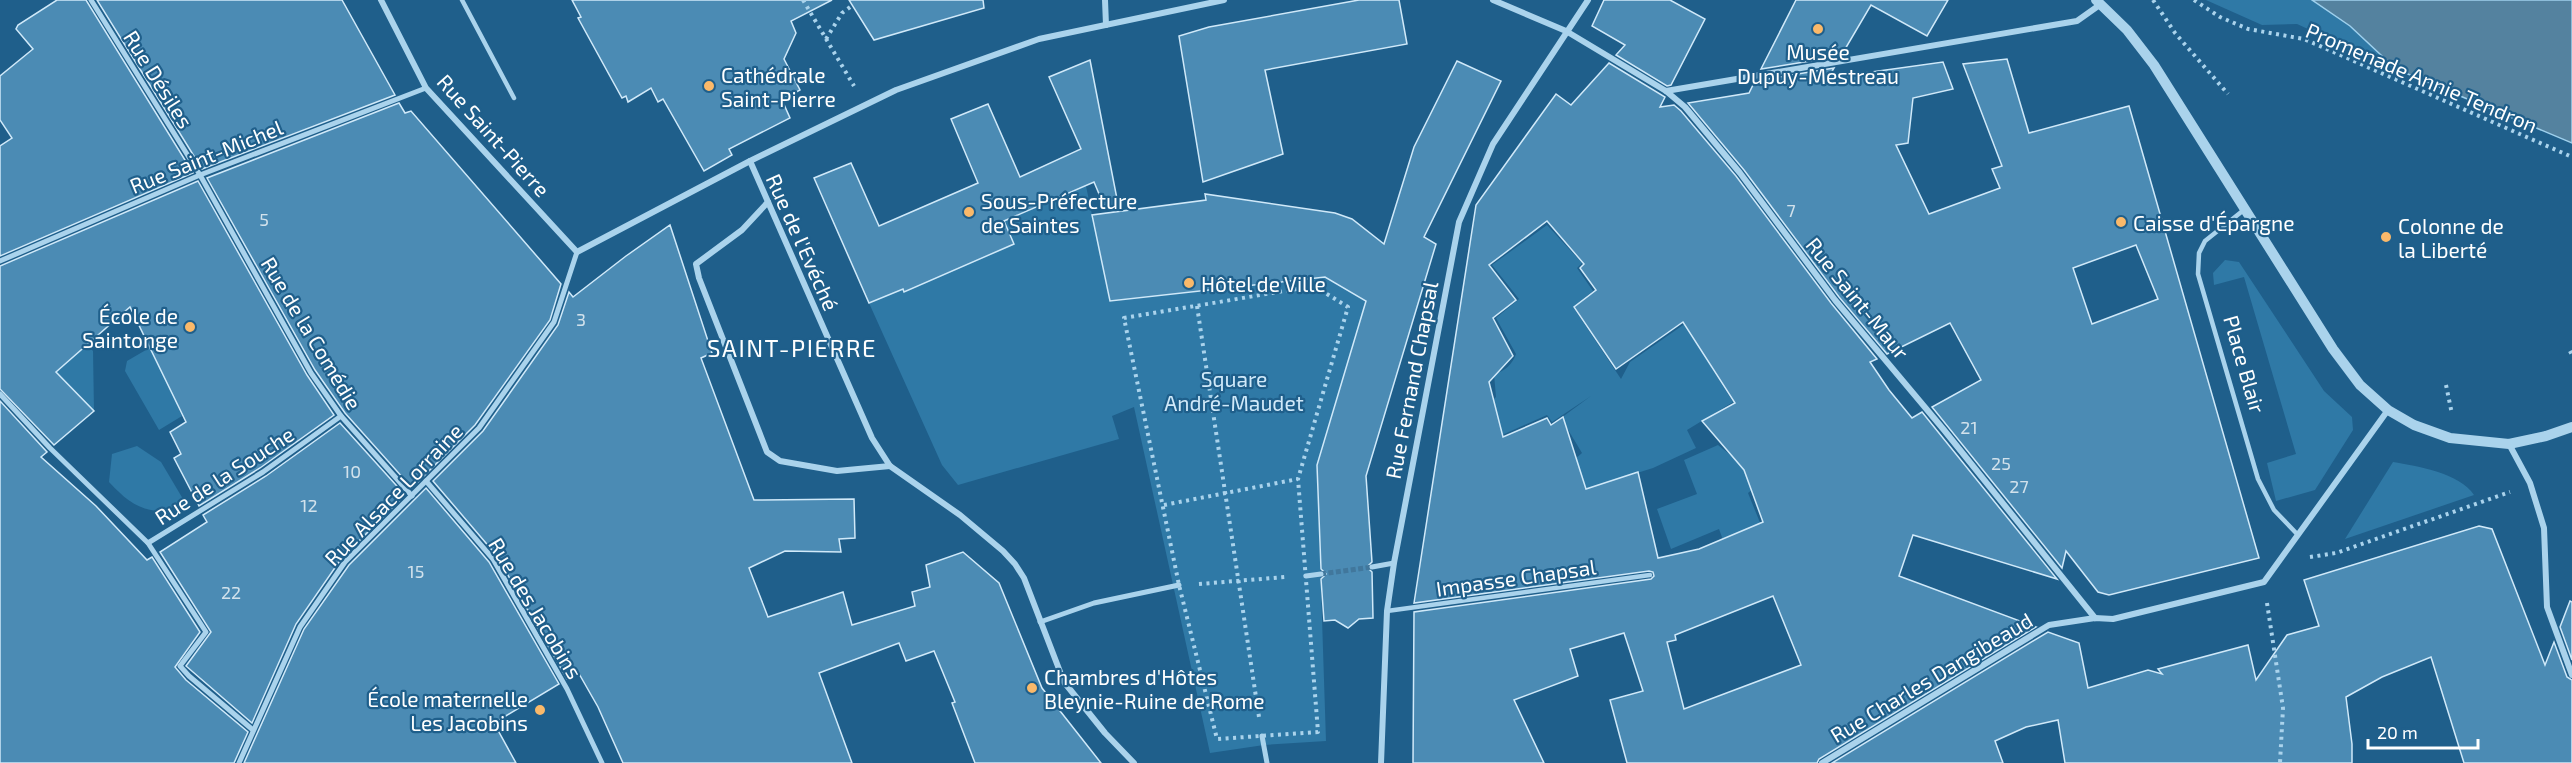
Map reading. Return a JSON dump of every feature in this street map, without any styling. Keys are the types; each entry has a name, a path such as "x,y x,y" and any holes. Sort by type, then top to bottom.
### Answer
{"street":[{"name":"Rue Désiles","path":"91,0 200,175"},
{"name":"Rue Saint-Pierre","path":"381,0 426,88 577,252"},
{"path":"1106,0 1106,25"},
{"path":"1185,0 1185,8"},
{"path":"577,252 750,161 896,90 1039,39 1224,0"},
{"name":"Rue Saint-Maur","path":"1493,0 1566,31 1666,91 1685,107 1734,165 1835,300 1951,438 2095,618"},
{"name":"Rue Fernand Chapsal","path":"1381,763 1387,611 1394,562 1459,222 1493,144 1588,0"},
{"path":"1666,91 2077,21 2098,2 2127,30 2154,65 2332,349 2360,385 2388,410 2414,425 2450,438 2509,444 2546,436 2572,427"},
{"name":"Rue Saint-Michel","path":"0,261 200,175 426,88"},
{"name":"Rue de l'Evéché","path":"750,161 872,438 890,466 960,515 1015,564 1024,578 1064,682 1104,733 1134,763"},
{"name":"Rue de la Comédie","path":"200,175 311,373 341,416 411,496"},
{"path":"768,202 742,230 696,264 699,278 767,452 780,461 837,471 890,466"},
{"name":"Rue Alsace Lorraine","path":"239,763 300,627 345,562 479,428 554,322 577,252"},
{"name":"Rue de la Souche","path":"0,394 50,448 148,543 263,472 341,416"},
{"path":"2264,582 2388,410"},
{"path":"2509,444 2530,483 2544,528 2547,607 2572,675"},
{"name":"Rue des Jacobins","path":"426,481 493,559 567,689 602,763"},
{"path":"148,543 206,632 180,666 253,730"},
{"path":"1372,567 1394,562"},
{"path":"1306,576 1321,574"},
{"name":"Rue Charles Dangibeaud","path":"1822,763 2049,625 2095,618 2113,619 2264,582"},
{"path":"1040,622 1094,603 1179,585"},
{"path":"1262,736 1267,763"}],"lane":[{"path":"462,0 514,98"},
{"name":"Place Blair","path":"2245,209 2205,241 2199,253 2198,274 2258,479 2274,510 2299,536"},
{"name":"Impasse Chapsal","path":"1387,611 1650,575"}],"path":[{"path":"803,0 866,105"},
{"path":"2153,0 2175,33 2228,94"},
{"name":"Promenade Annie Tendron","path":"2194,0 2220,17 2248,29 2304,39 2572,157"},
{"path":"826,39 842,13 853,6"},
{"path":"1314,286 1348,307 1298,478 1318,732 1217,739 1179,585 1124,318 1314,286"},
{"path":"1197,306 1262,736"},
{"path":"2446,385 2452,417"},
{"path":"1163,505 1298,478"},
{"path":"2279,562 2336,553 2487,501 2530,483"},
{"path":"1179,585 1306,576"},
{"path":"2264,582 2283,708 2280,763"}],"green space":[{"path":"2206,0 2312,0 2350,26 2396,69 2297,24 2262,25"},
{"name":"Square André-Maudet","path":"1086,186 1110,301 1305,279 1301,270 1337,281 1375,273 1317,465 1326,741 1264,745 1210,753 1134,407 1112,416 1119,439 958,485 942,465 869,303 903,289 904,292 1014,244 1004,221"},
{"path":"1547,225 1582,263 1577,268 1593,291 1573,307 1621,379 1630,362 1709,307 1738,349 1711,367 1733,402 1687,430 1696,448 1653,468 1586,489 1574,460 1582,453 1561,418 1591,396 1552,422 1547,415 1502,435 1489,403 1496,397 1494,374 1508,367 1516,354 1496,318 1519,299 1492,265"},
{"path":"2225,260 2239,262 2324,391 2352,417 2353,430 2315,490 2276,501 2267,463 2296,454 2244,277 2214,285 2213,273"},
{"path":"81,338 93,351 94,411 56,372"},
{"path":"151,347 179,402 177,405 182,416 159,430 125,371 127,361"},
{"path":"1801,403 1753,489 1748,493 1782,577 1743,594 1719,529 1671,549 1657,509 1697,494 1684,460 1718,445 1733,457"},
{"path":"137,446 161,462 183,499 166,512 134,504 109,482 112,454"},
{"path":"2393,462 2425,468 2449,476 2467,487 2474,495 2345,539"}],"shaded area":[{"path":"2312,0 2572,0 2572,143 2396,69 2350,26"}],"building":[{"path":"57,0 86,0 193,173 0,256 0,146 12,138 0,120 0,76 33,49 16,29 18,25"},
{"path":"97,0 342,0 395,95 202,169"},
{"name":"Cathédrale Saint-Pierre","path":"572,0 832,0 791,21 796,33 784,59 800,90 782,100 790,118 729,149 732,155 704,171 663,99 658,102 651,88 628,102 626,96 622,98 578,18 581,17"},
{"path":"849,0 983,0 984,8 874,40"},
{"path":"1359,0 1399,0 1407,44 1265,70 1283,154 1203,182 1179,36 1209,27"},
{"path":"1604,0 1670,0 1705,19 1671,85 1667,86 1616,55 1625,45 1592,26"},
{"path":"1796,0 1948,0 1927,36 1871,5 1841,56 1761,69"},
{"path":"2007,59 2029,133 2129,106 2259,558 2109,595 2098,592 2066,551 2062,568 1932,407 1981,380 1950,323 1887,354 1839,297 1744,170 1688,103 1749,93 1755,81 1834,68 1828,78 1943,62 1953,89 1913,98 1908,143 1896,145 1929,214 2000,188 1992,169 2002,166 1963,64","holes":["2136,245 2158,299 2092,324 2073,268"]},
{"name":"Sous-Préfecture de Saintes","path":"1090,60 1118,204 1105,208 1094,182 1004,221 1014,244 904,292 903,289 869,303 814,178 851,163 879,226 978,183 951,119 988,104 1020,177 1081,149 1049,77"},
{"name":"Hôtel de Ville","path":"1457,61 1501,81 1424,237 1436,244 1366,476 1372,562 1367,567 1372,572 1373,618 1359,619 1348,628 1335,620 1324,621 1321,579 1326,574 1321,569 1317,465 1366,301 1325,277 1110,301 1092,215 1206,200 1205,194 1335,213 1352,219 1384,244 1414,147"},
{"path":"1609,63 1665,97 1660,107 1674,105 1681,111 1736,176 1831,303 1877,359 1870,362 1889,390 1912,418 1922,412 2057,579 1913,535 1899,576 2036,627 1819,759 1817,763 1627,763 1610,700 1643,691 1624,633 1570,649 1578,676 1514,700 1544,763 1413,763 1414,612 1651,579 1654,576 1653,572 1649,571 1414,603 1476,205 1556,94 1571,105","holes":["1547,221 1584,264 1580,268 1596,290 1574,307 1616,369 1683,322 1735,403 1702,421 1744,470 1763,522 1699,549 1658,558 1638,472 1586,489 1563,417 1551,425 1547,418 1503,437 1489,382 1513,356 1493,318 1516,300 1489,265","1773,596 1801,665 1684,709 1667,642 1676,640 1675,635"]},
{"path":"399,103 405,113 411,111 561,284 550,320 475,425 412,488 345,413 315,370 207,178"},
{"path":"198,181 307,375 334,415 260,468 199,506 174,458 181,454 170,432 186,422 130,307 56,372 94,411 54,445 0,389 0,266"},
{"path":"670,225 712,353 701,358 754,500 854,499 855,538 839,539 841,552 785,551 749,568 768,617 843,592 852,625 915,606 912,592 930,587 926,565 963,552 999,583 1042,688 1101,763 975,763 952,703 955,702 934,651 906,661 899,643 819,673 852,763 623,763 598,707 578,672 567,679 497,556 433,481 483,431 558,325 569,292 573,297"},
{"path":"0,401 47,452 41,457 96,506 147,560 152,557 200,632 175,667 186,680 248,732 234,763 0,763"},
{"path":"340,423 405,495 341,559 296,624 252,723 186,666 211,632 160,552 207,522 203,515 266,476"},
{"path":"426,488 489,562 559,684 494,723 516,763 244,763 304,629 349,565"},
{"path":"2479,526 2492,529 2545,665 2554,642 2567,677 2572,680 2572,763 2464,763 2431,657 2382,677 2346,697 2352,763 2065,763 2058,720 2026,727 1995,741 2003,763 1832,763 2048,632 2079,643 2088,688 2148,670 2162,674 2158,669 2248,645 2256,680 2287,635 2319,626 2304,580"},
{"path":"2570,601 2572,602 2572,660 2560,627"}],"tunnel":[{"path":"1321,574 1372,567"}],"place":[{"name":"Musée Dupuy-Mestreau","path":"1818,29"},
{"name":"Cathédrale Saint-Pierre","path":"709,86"},
{"name":"Sous-Préfecture de Saintes","path":"969,212"},
{"name":"Caisse d'Épargne","path":"2121,222"},
{"name":"Colonne de la Liberté","path":"2386,237"},
{"name":"Hôtel de Ville","path":"1189,283"},
{"name":"École de Saintonge","path":"190,327"},
{"name":"Chambres d'Hôtes Bleynie-Ruine de Rome","path":"1032,688"},
{"name":"École maternelle Les Jacobins","path":"540,710"}],"district":[{"name":"SAINT-PIERRE","path":"792,347"}]}
